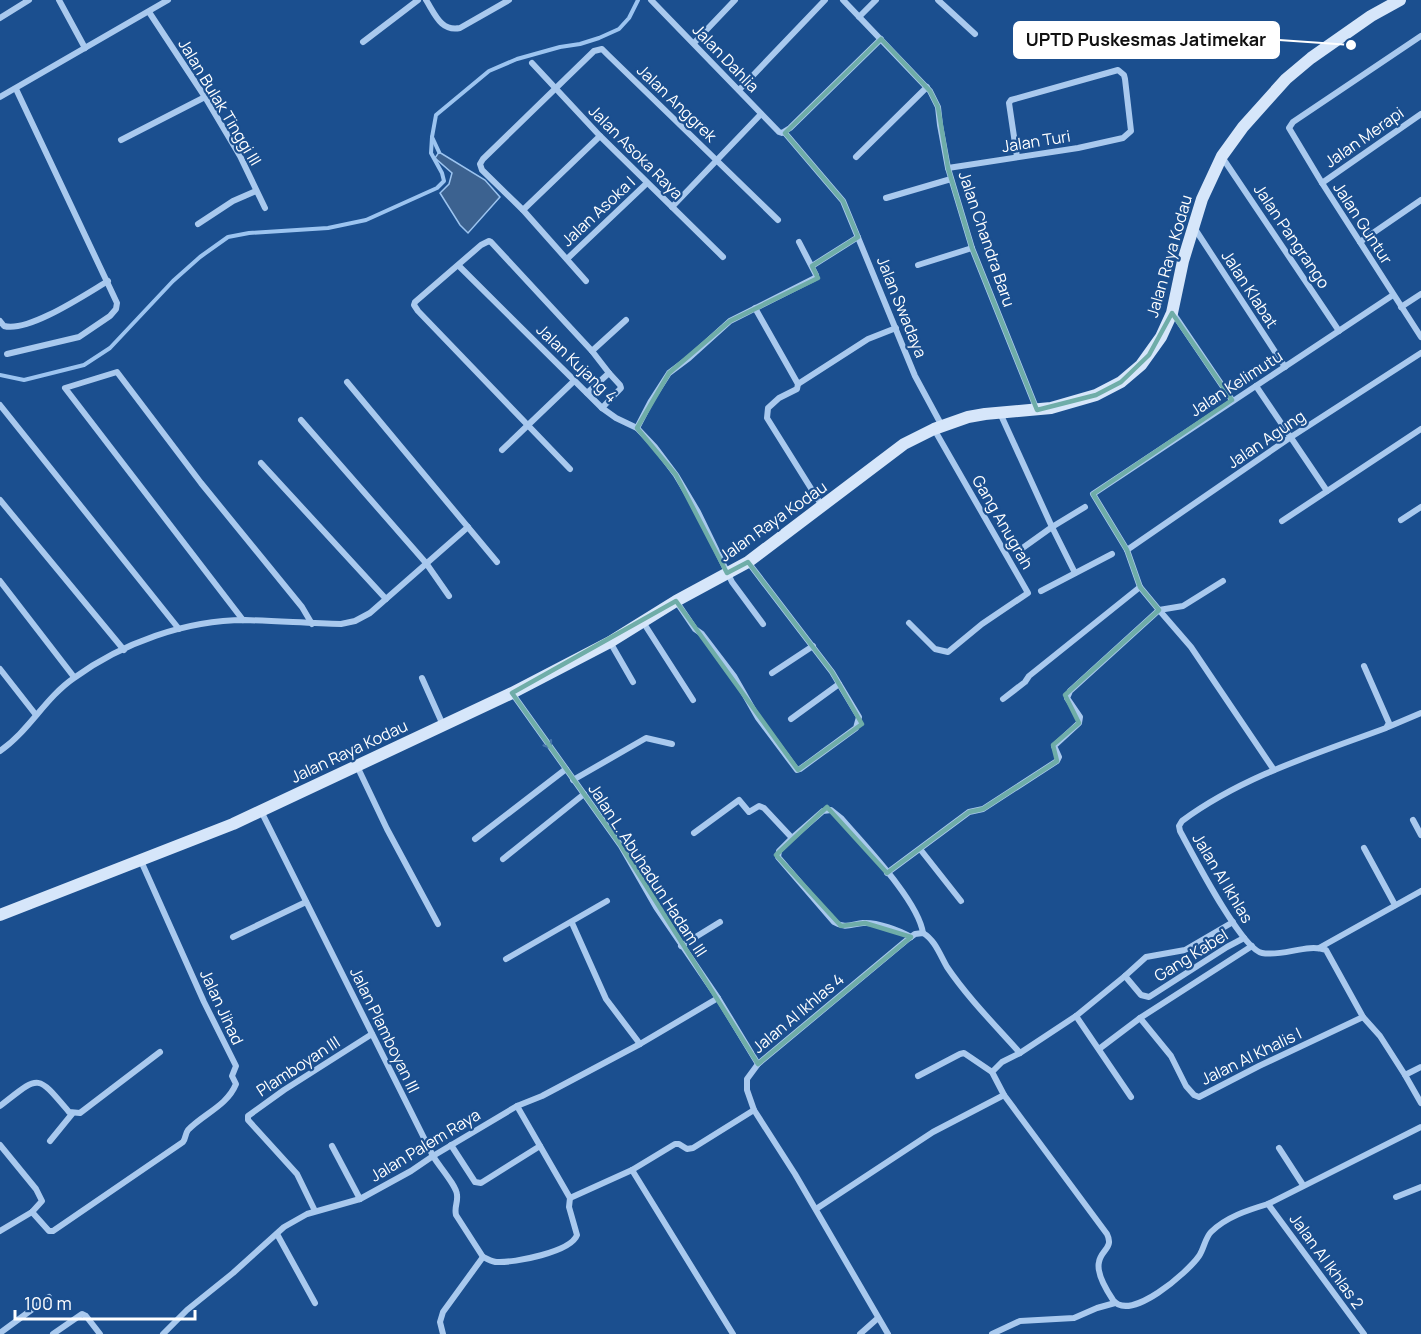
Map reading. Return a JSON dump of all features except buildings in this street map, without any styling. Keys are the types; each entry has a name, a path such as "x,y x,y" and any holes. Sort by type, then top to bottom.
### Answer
{"street":[{"path":"0,18 29,0"},
{"path":"59,0 86,48"},
{"path":"0,97 168,0"},
{"path":"363,42 418,0"},
{"path":"426,0 442,24 452,30 460,28 509,0"},
{"name":"Jalan Dahlia","path":"651,0 761,114 784,133 840,197"},
{"path":"694,43 735,0"},
{"path":"739,90 825,0"},
{"name":"Jalan Chandra Baru","path":"843,0 927,87 938,107 939,125 948,168 972,248 1037,410"},
{"path":"859,17 876,0"},
{"path":"938,0 975,34"},
{"name":"Jalan Raya Kodau","path":"0,915 141,861 261,810 512,693 610,642 676,601 748,562 904,444 968,417 1037,410 1096,395 1121,382 1149,355 1161,337 1172,313 1193,226 1222,156 1250,119 1286,79 1334,40 1400,0"},
{"name":"Jalan Bulak Tinggi III","path":"149,12 205,97 240,156 265,208"},
{"name":"Jalan Guntur","path":"1421,36 1293,122 1289,128 1293,138 1421,337"},
{"path":"784,133 881,39"},
{"name":"Jalan Anggrek","path":"555,88 594,51 602,49 778,220"},
{"name":"Jalan Asoka Raya","path":"532,63 600,136 723,257"},
{"name":"Jalan Turi","path":"948,168 1078,148 1123,138 1131,131 1124,75 1118,70 1011,100 1009,103 1017,157"},
{"path":"856,157 927,87"},
{"path":"555,88 480,164 482,170 522,210 586,281"},
{"path":"7,354 79,337 110,316 116,309 117,303 16,89"},
{"path":"122,140 205,97"},
{"path":"672,207 761,114"},
{"name":"Jalan Merapi","path":"1322,183 1421,114"},
{"path":"522,210 600,136"},
{"name":"Jalan Pangrango","path":"1222,156 1339,331"},
{"path":"886,198 951,179"},
{"name":"Jalan Asoka I","path":"567,259 647,183"},
{"path":"198,224 233,201 256,191"},
{"name":"Jalan Swadaya","path":"840,197 848,210 938,428"},
{"path":"1360,242 1421,200"},
{"name":"Jalan Klabat","path":"1193,226 1285,367"},
{"path":"812,266 858,237"},
{"path":"570,469 414,305 415,302 485,242 491,242 592,351 621,388 602,408"},
{"path":"637,428 669,373 730,321 812,280 816,275 799,242"},
{"path":"918,265 972,248"},
{"name":"Jalan Kujang 4","path":"459,266 602,408 637,428 676,475 698,512 728,573 763,624"},
{"path":"0,321 4,326 15,327 38,320 108,281"},
{"path":"1401,307 1421,294"},
{"name":"Jalan Kelimutu","path":"1127,550 1094,494 1393,295"},
{"path":"755,308 798,384"},
{"path":"1172,313 1232,400"},
{"path":"592,351 626,320"},
{"path":"822,507 766,414 768,408 772,403 795,391 798,384 868,339 896,328"},
{"name":"Jalan Agung","path":"1127,550 1291,437 1421,353"},
{"path":"243,620 65,388 118,372 201,483 302,606 312,624"},
{"path":"587,393 609,372"},
{"path":"502,450 574,381"},
{"path":"347,382 497,562"},
{"path":"1256,386 1327,491"},
{"path":"0,405 179,629"},
{"path":"1000,413 1052,527 1076,573"},
{"path":"301,420 426,563 449,596"},
{"name":"Gang Anugrah","path":"909,623 935,649 948,652 982,624 1028,593 938,428"},
{"path":"1282,521 1421,429"},
{"path":"261,463 386,599"},
{"path":"0,500 124,650"},
{"path":"1017,552 1085,507"},
{"path":"1401,520 1421,507"},
{"path":"0,751 22,734 51,697 74,677 124,650 179,629 197,625 243,620 312,624 341,624 355,621 370,613 468,527"},
{"path":"1127,550 1140,587 1191,647 1274,770"},
{"path":"1041,591 1112,554"},
{"path":"676,601 695,629 702,634 734,676 764,727 798,770 858,725 859,717 813,646 748,562"},
{"path":"0,581 74,677"},
{"path":"887,873 969,812 983,809 1057,761 1059,756 1054,746 1079,723 1080,717 1067,698 1070,691 1159,610 1183,606 1223,581"},
{"path":"1003,699 1140,587"},
{"path":"643,622 693,700"},
{"path":"610,642 633,682"},
{"path":"772,673 813,646"},
{"path":"1364,666 1389,723 1388,727"},
{"path":"0,669 36,716"},
{"path":"422,678 443,726"},
{"path":"791,719 839,684"},
{"name":"Jalan L. Abuhadun Hadam III","path":"512,693 621,846 681,946 718,998 758,1064"},
{"name":"Jalan Al Ikhlas","path":"1319,948 1261,953 1251,946 1207,881 1179,826 1191,815 1239,786 1274,770 1421,713"},
{"path":"573,780 646,738 672,744"},
{"path":"357,766 387,829 438,924"},
{"path":"475,839 566,769"},
{"path":"503,860 584,794"},
{"path":"694,833 739,800 749,812 759,806 764,808 792,838"},
{"name":"Jalan Plamboyan III","path":"261,810 433,1156 456,1191 458,1198 454,1210 456,1215 483,1257"},
{"path":"911,937 897,929 865,923 841,926 834,922 778,857 779,851 823,811 831,810 841,818 912,904 923,933 934,943 947,967 978,1009 1020,1053"},
{"path":"1413,820 1421,835"},
{"path":"920,849 960,901"},
{"path":"1364,849 1395,905"},
{"name":"Jalan Jihad","path":"32,1212 49,1231 53,1231 183,1142 187,1131 226,1099 235,1086 232,1076 236,1066 204,1002 141,861"},
{"path":"1319,948 1421,891"},
{"path":"506,959 607,901"},
{"path":"233,937 306,902"},
{"path":"681,946 720,922"},
{"path":"992,1072 1002,1062 1020,1053 1076,1016 1146,957 1185,950 1233,922"},
{"path":"572,923 606,999 639,1044"},
{"name":"Jalan Al Ikhlas 4","path":"888,1334 816,1209 754,1110 747,1090 747,1079 758,1064 911,937 923,933"},
{"name":"Gang Kabel","path":"1125,976 1141,995 1149,996 1227,946 1245,938"},
{"path":"1099,1050 1140,1018 1251,946"},
{"path":"1319,948 1331,956 1363,1017 1380,1036 1421,1102"},
{"name":"Jalan Palem Raya","path":"163,1334 187,1310 292,1223 315,1211 360,1199 517,1107 639,1044 718,998"},
{"path":"1076,1016 1131,1097"},
{"name":"Jalan Al Khalis I","path":"1140,1018 1171,1056 1186,1086 1197,1097 1363,1017"},
{"name":"Plamboyan III","path":"315,1211 297,1174 248,1120 249,1116 290,1086 372,1034"},
{"path":"50,1141 72,1114 80,1113 160,1052"},
{"path":"918,1076 960,1053 964,1053 992,1072 1004,1095 1107,1234 1110,1240 1109,1245 1099,1262 1099,1269 1115,1303"},
{"path":"1405,1075 1421,1067"},
{"path":"0,1106 25,1087 34,1082 41,1082 72,1114"},
{"path":"816,1209 933,1132 1004,1095"},
{"path":"444,1334 440,1322 443,1312 483,1257 498,1262 522,1259 561,1249 573,1242 578,1235 569,1207 570,1198 517,1107"},
{"path":"570,1198 632,1170 675,1144 680,1144 687,1149 693,1148 754,1110"},
{"path":"992,1334 1020,1322 1074,1318 1115,1303 1124,1307 1136,1305 1173,1281 1198,1257 1212,1231 1242,1212 1268,1204 1421,1127"},
{"path":"0,1145 42,1201 32,1212 0,1231"},
{"path":"451,1145 475,1182 481,1183 540,1146"},
{"path":"332,1146 360,1199"},
{"path":"1279,1148 1303,1185"},
{"path":"632,1170 733,1334"},
{"path":"1396,1197 1421,1187"},
{"name":"Jalan Al Ikhlas 2","path":"1268,1204 1364,1334"},
{"path":"277,1234 315,1303"},
{"path":"0,1333 49,1297"},
{"path":"53,1334 82,1314 100,1334"},
{"path":"860,1334 878,1318"}],"highlighted area":[{"path":"881,39 930,91 938,107 948,168 972,248 1037,410 1096,395 1121,382 1149,355 1172,313 1232,400 1093,494 1127,550 1140,587 1159,610 1065,695 1079,723 1053,745 1057,761 983,809 969,812 887,873 827,807 776,855 841,926 865,923 911,937 758,1064 621,846 512,693 676,601 798,770 862,724 832,672 748,562 727,573 676,475 637,428 669,373 730,321 818,278 812,266 858,237 843,201 785,133"}],"water":[{"path":"439,152 485,180 500,197 468,233 460,225 440,193 449,184 452,173 435,158"}],"waterway":[{"path":"439,152 432,137 436,115 489,71 517,59 580,44 619,29 629,18 638,0"},
{"path":"0,375 24,380 84,365 110,348 173,281 200,257 228,237 249,233 328,228 366,220 437,188 444,181 431,153 432,137"}],"place":[{"name":"UPTD Puskesmas Jatimekar","path":"1351,45"}]}
